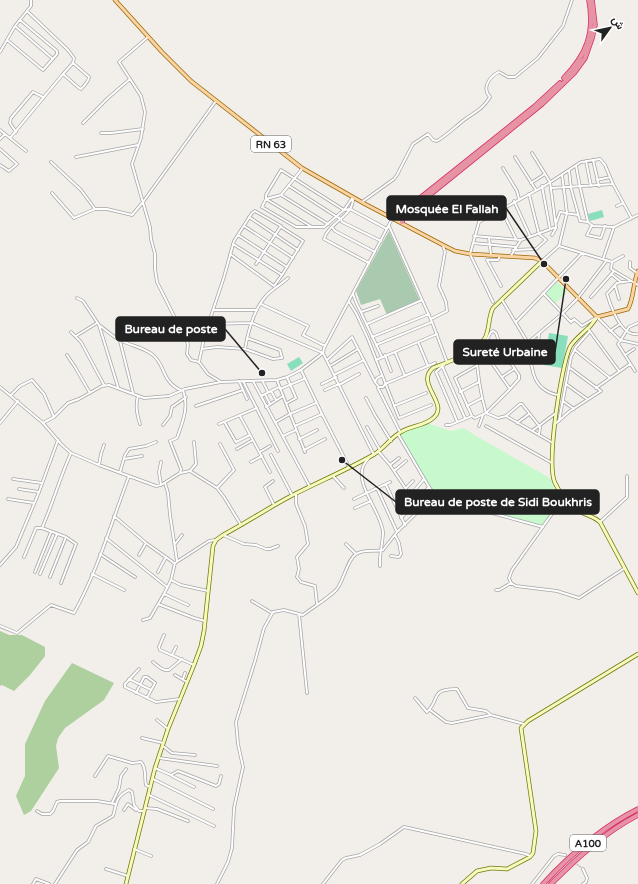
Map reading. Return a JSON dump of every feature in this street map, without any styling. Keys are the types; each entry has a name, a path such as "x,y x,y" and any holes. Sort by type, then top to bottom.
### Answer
{"highway":[{"path":"393,218 395,213 419,199 534,107 566,77 578,63 587,45 591,24 589,0"},
{"path":"393,218 416,205 529,114 574,73 585,58 592,38 595,25 592,0"},
{"path":"402,213 402,222"},
{"name":"A100","path":"543,884 563,863 604,830 638,809"},
{"name":"A100","path":"551,884 571,864 608,834 638,815"}],"main road":[{"name":"RN 63","path":"115,0 177,68 216,101 302,168 362,202 455,251 491,256 530,257 542,262"},
{"path":"126,884 152,778 162,744 194,665 204,631 213,546 216,540 292,495 375,454 399,433 433,419 437,412 437,403 428,385 427,378 429,372 477,346 485,338 490,313 493,308 542,262 596,317"},
{"path":"638,272 632,281 628,309 596,317 589,330 571,346 565,363 555,424 552,463 552,477 564,498 579,511 590,515 600,522 638,593"},
{"path":"462,884 477,871 491,868 507,869 530,857 533,853 536,831 528,784 527,760 521,728 524,724 638,654"}],"street":[{"path":"0,52 15,26 31,6 31,0"},
{"path":"362,202 394,179 416,141 428,134 433,140 437,141 483,107 490,97 486,91 488,82 494,75 499,72 508,77 515,77 538,58 563,26 572,0"},
{"path":"10,138 73,63 74,57 27,11"},
{"path":"7,40 43,70 57,54 57,51 20,20"},
{"path":"15,26 53,59"},
{"path":"148,37 119,62 141,96 145,112 141,138 132,164 150,227 151,239 155,254 157,282 188,344 187,354 191,360 199,362 208,374 221,382"},
{"path":"63,74 79,88 81,89 83,87 89,77 73,63"},
{"path":"83,123 130,79"},
{"path":"16,132 10,123 11,118 33,92 43,98"},
{"path":"52,192 74,218 95,209 106,209 132,215 216,101"},
{"path":"101,133 143,129"},
{"path":"0,130 26,151"},
{"path":"0,139 5,134"},
{"path":"76,157 138,145"},
{"path":"0,149 17,164 9,172 0,165"},
{"path":"532,153 550,182 556,227"},
{"path":"515,157 536,190"},
{"path":"493,302 470,254 479,222 501,208 550,182 581,162 600,159 605,165 613,184 631,217"},
{"path":"593,160 599,186"},
{"path":"586,161 591,186"},
{"path":"51,162 80,190 95,209"},
{"path":"576,166 588,222"},
{"path":"266,200 281,195 302,168"},
{"path":"503,168 519,199"},
{"path":"258,213 266,200 266,194 281,170 344,210 350,209 388,230"},
{"path":"569,170 571,188 580,221 588,222 598,227 614,227 631,217 638,215"},
{"path":"531,183 545,174"},
{"path":"542,262 559,246 567,213 562,175"},
{"path":"597,180 610,177"},
{"path":"551,188 571,188 613,184"},
{"path":"289,186 341,219 342,222 381,241"},
{"path":"542,186 550,229"},
{"path":"513,250 536,249 546,240 539,234 529,194"},
{"path":"281,195 328,224"},
{"path":"353,197 354,204 332,227 324,239 369,263"},
{"path":"262,207 296,227 324,226 344,210 353,197"},
{"path":"266,200 312,227"},
{"path":"514,201 530,236"},
{"path":"617,206 623,203"},
{"path":"501,208 516,239"},
{"path":"199,362 208,324 224,278 230,254 233,244 252,213 255,211 303,241 274,286 230,254"},
{"path":"552,235 560,212 578,215"},
{"path":"250,217 298,250"},
{"path":"98,324 120,341 143,348 152,354 158,360 167,380 174,387 180,390 221,382 263,382 287,378 301,370 323,353 325,346 388,230 393,218"},
{"path":"389,225 449,362"},
{"path":"592,225 587,235 601,238 605,226"},
{"path":"244,226 293,258"},
{"path":"256,264 281,226"},
{"path":"332,227 335,231 375,252"},
{"path":"510,257 513,250 521,240 556,227"},
{"path":"603,259 614,227"},
{"path":"238,234 287,267"},
{"path":"474,236 521,240"},
{"path":"489,238 491,256"},
{"path":"473,243 516,246"},
{"path":"233,244 282,275"},
{"path":"431,319 447,311 446,302 439,286 445,252 443,245"},
{"path":"559,246 612,262"},
{"path":"516,322 582,252"},
{"path":"500,256 498,260 487,260 501,286"},
{"path":"623,256 612,262 610,268 638,285"},
{"path":"532,340 578,298 607,260"},
{"path":"630,262 630,268 638,272"},
{"path":"591,298 614,271"},
{"path":"611,274 621,282"},
{"path":"245,349 247,338 257,310 267,295 288,278"},
{"path":"632,281 621,282 615,285 607,294 620,324 626,332 638,334"},
{"path":"615,285 619,299"},
{"path":"543,293 571,322 574,319 582,326 596,317 620,340 638,344"},
{"path":"353,294 382,357"},
{"path":"77,298 83,301 98,324 118,388"},
{"path":"367,324 422,300"},
{"path":"502,300 528,343 519,349"},
{"path":"349,302 356,313 399,418 431,405"},
{"path":"261,304 308,326 303,336 325,346"},
{"path":"361,312 378,306"},
{"path":"213,310 257,310"},
{"path":"372,337 429,314"},
{"path":"376,345 432,322"},
{"path":"635,371 618,346 620,340 626,332 632,325 638,322"},
{"path":"208,324 252,323 323,353 375,454 364,465 361,480 381,522 383,533 380,566"},
{"path":"76,336 98,324"},
{"path":"610,331 620,324"},
{"path":"559,421 571,357 589,330 619,371"},
{"path":"446,425 450,425 472,416 475,418 483,415 510,389 519,377 519,373 502,350 495,331 491,332 482,348"},
{"path":"71,332 81,342 104,385"},
{"path":"376,360 438,334"},
{"path":"537,356 539,334"},
{"path":"327,360 352,337 378,388 435,364"},
{"path":"202,349 217,347 245,349 272,359 282,358 280,350 247,338"},
{"path":"120,341 133,393"},
{"path":"502,350 514,342 532,364 534,377 538,384 545,390 553,394 560,395"},
{"path":"418,343 428,366"},
{"path":"486,413 476,366 477,346 482,348 510,389"},
{"path":"330,366 358,349"},
{"path":"624,355 634,349"},
{"path":"575,350 610,378"},
{"path":"395,352 405,376"},
{"path":"67,356 76,367 90,393"},
{"path":"385,356 391,371"},
{"path":"322,384 364,360"},
{"path":"596,388 630,364"},
{"path":"457,421 436,372 441,366 465,418"},
{"path":"472,416 460,392 455,377 476,366"},
{"path":"502,377 515,368"},
{"path":"555,424 587,399 600,392 570,368"},
{"path":"301,370 304,379 349,467"},
{"path":"326,390 360,374"},
{"path":"375,382 377,378 381,376"},
{"path":"286,403 296,398 287,378"},
{"path":"261,396 304,379"},
{"path":"11,396 20,386 32,380 44,394 54,417"},
{"path":"277,380 304,451 325,439"},
{"path":"239,381 247,399"},
{"path":"244,381 278,450"},
{"path":"253,381 266,407 284,436 310,487"},
{"path":"263,382 276,400"},
{"path":"375,382 399,433 424,479 435,495 448,502 543,527"},
{"path":"460,392 479,382"},
{"path":"43,423 54,417 68,403 80,400 104,385 109,384 144,398 169,396 180,390"},
{"path":"566,384 587,399"},
{"path":"0,387 43,423 71,453 148,484 160,485 180,473 190,471 196,464 194,442"},
{"path":"180,473 181,469 170,441 177,438 186,407 186,397 183,390"},
{"path":"196,406 243,390"},
{"path":"394,406 426,393"},
{"path":"265,394 270,404"},
{"path":"138,396 136,408 140,424"},
{"path":"266,407 283,396"},
{"path":"163,425 170,416 172,407 186,397"},
{"path":"366,398 390,441"},
{"path":"468,406 482,398"},
{"path":"0,423 18,401"},
{"path":"563,401 574,409"},
{"path":"276,422 290,414 316,403"},
{"path":"486,413 498,418 506,416 521,403 538,425 540,429 539,435"},
{"path":"219,424 257,408"},
{"path":"532,431 557,412"},
{"path":"295,426 322,414"},
{"path":"517,423 529,414"},
{"path":"479,426 483,415"},
{"path":"240,416 270,472"},
{"path":"506,416 553,444"},
{"path":"224,422 236,442 250,435"},
{"path":"486,426 552,463"},
{"path":"368,427 379,450 408,492"},
{"path":"284,436 296,430"},
{"path":"299,438 317,430"},
{"path":"0,565 16,547 58,440"},
{"path":"237,448 253,440"},
{"path":"120,472 129,449 146,446 156,442"},
{"path":"217,488 234,470 220,444"},
{"path":"99,465 104,445"},
{"path":"260,452 270,446"},
{"path":"42,528 60,477 71,453"},
{"path":"271,455 292,495"},
{"path":"124,459 142,456"},
{"path":"251,462 262,456"},
{"path":"390,465 399,458"},
{"path":"394,471 406,461"},
{"path":"160,485 159,472 161,462"},
{"path":"190,471 217,488 241,525"},
{"path":"0,626 17,633 51,605 74,613 92,574 129,476"},
{"path":"332,476 344,488"},
{"path":"600,522 626,497 627,476"},
{"path":"13,479 42,483"},
{"path":"397,511 424,479"},
{"path":"273,481 265,487 274,505"},
{"path":"406,488 413,481"},
{"path":"354,499 390,482"},
{"path":"165,483 168,492 177,561"},
{"path":"386,484 400,518 405,525"},
{"path":"400,518 429,487"},
{"path":"377,488 398,532"},
{"path":"19,489 38,492"},
{"path":"296,493 296,504 305,526 308,544 298,557 299,569 297,577 301,582 315,586 317,604"},
{"path":"252,601 272,613 284,610 303,615 336,590 342,583 349,564 356,554 363,551 383,550 395,535 435,495"},
{"path":"564,498 512,570 509,578 511,583 516,586 557,591 579,598 625,568"},
{"path":"8,499 34,503"},
{"path":"356,508 370,501"},
{"path":"114,516 146,543 174,563"},
{"path":"24,557 36,528 42,528 66,537 76,544 61,583"},
{"path":"35,572 51,532"},
{"path":"40,574 57,534"},
{"path":"175,545 182,534"},
{"path":"223,535 244,544 256,545 266,549 278,546"},
{"path":"391,556 398,557 401,554 401,549 395,535"},
{"path":"50,577 66,537"},
{"path":"106,538 167,587"},
{"path":"143,620 150,618 164,594 170,580 174,563 210,541 216,540"},
{"path":"139,555 146,543"},
{"path":"346,544 356,554"},
{"path":"100,554 136,577"},
{"path":"158,572 166,557"},
{"path":"92,574 124,590"},
{"path":"170,580 181,585 208,591"},
{"path":"496,590 499,590 511,583"},
{"path":"164,594 188,605"},
{"path":"158,604 205,621"},
{"path":"217,884 228,862 232,848 234,808 243,767 237,738 236,722 264,628 272,613"},
{"path":"299,614 307,694"},
{"path":"164,635 159,648 194,665"},
{"path":"172,655 176,647"},
{"path":"153,662 166,671 182,659"},
{"path":"139,669 124,686 156,702 181,698"},
{"path":"183,680 185,673"},
{"path":"175,675 187,682"},
{"path":"136,693 144,677 147,677 155,682 147,698"},
{"path":"129,679 151,690"},
{"path":"430,710 439,692 444,689 456,689 468,708 486,711 491,715 524,724"},
{"path":"415,698 427,712 430,710 446,722 452,723 491,715"},
{"path":"157,720 168,728"},
{"path":"142,738 162,744 172,753 195,755"},
{"path":"95,776 108,756 132,763 141,762 144,766 146,785 150,787"},
{"path":"158,758 217,766"},
{"path":"155,768 194,787"},
{"path":"55,884 77,850 88,842 96,826 113,816 114,804 121,776 126,769"},
{"path":"171,775 178,771 216,786 219,784 221,776"},
{"path":"152,778 213,809"},
{"path":"114,804 124,793 131,791 134,805 137,810"},
{"path":"148,795 214,826"},
{"path":"37,811 42,814 50,814 57,802 60,801 97,801 114,804"},
{"path":"124,810 128,804 137,810 157,809 188,822"},
{"path":"323,884 342,860 360,855 380,844 404,827 526,854 530,857"},
{"path":"134,849 151,856"},
{"path":"532,884 554,856 558,854 565,855"},
{"path":"106,869 128,876"},
{"path":"582,884 586,882 587,878 583,869"},
{"path":"33,884 36,879 49,884"}],"green space":[{"path":"602,210 604,217 590,221 588,214"},
{"path":"389,231 420,301 387,315 380,299 361,305 356,291"},
{"path":"556,281 567,291 555,304 544,293"},
{"path":"549,333 568,336 562,368 544,365"},
{"path":"299,357 303,363 291,371 287,364"},
{"path":"426,423 451,431 464,428 550,478 560,502 543,526 439,503 398,434"},
{"path":"0,631 9,635 22,635 45,647 45,656 30,675 14,691 2,685 0,686"},
{"path":"72,663 114,683 104,700 65,728 58,738 56,746 59,768 31,811 24,815 16,796 25,776 25,744 45,701"}],"tunnel":[{"path":"565,855 583,869"}],"place":[{"name":"Mosquée El Fallah","path":"544,264"},
{"name":"Sureté Urbaine","path":"566,279"},
{"name":"Bureau de poste","path":"262,373"},
{"name":"Bureau de poste de Sidi Boukhris","path":"342,460"}]}
